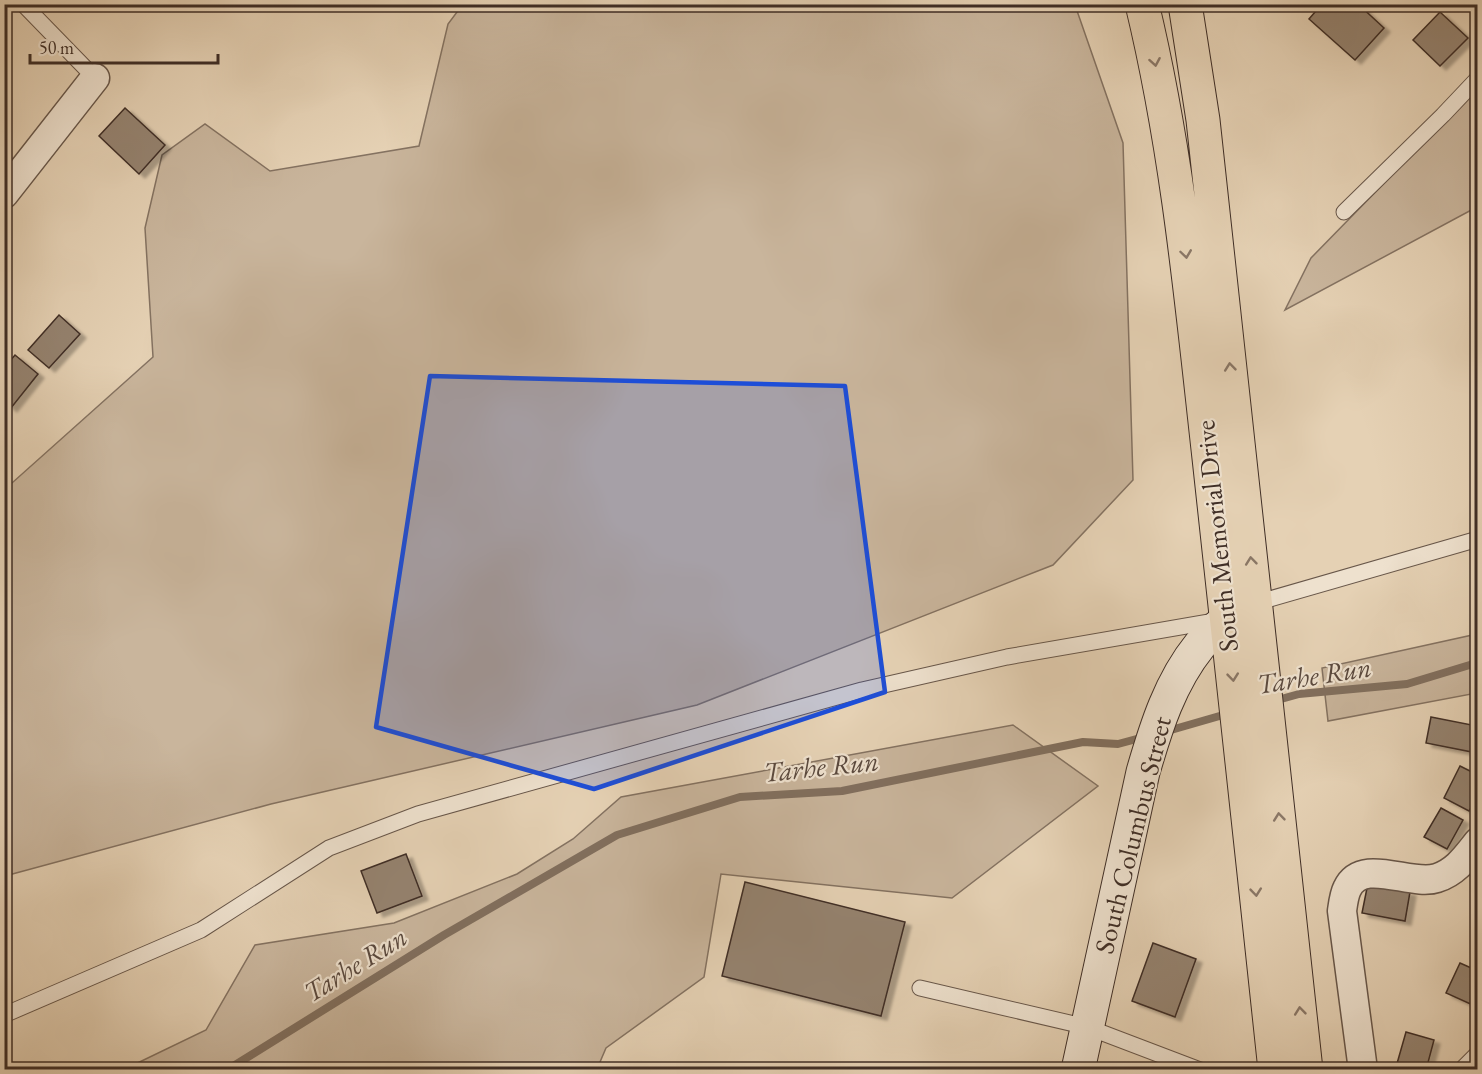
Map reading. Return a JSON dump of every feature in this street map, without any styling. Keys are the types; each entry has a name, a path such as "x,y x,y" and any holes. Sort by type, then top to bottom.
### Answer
{"highway":[{"name":"South Memorial Drive","path":"1142,4 1171,153 1186,252 1275,1070"},
{"name":"South Memorial Drive","path":"1185,4 1203,120 1306,1070"}],"street":[{"path":"4,194 95,78"},
{"name":"South Columbus Street","path":"1078,1070 1151,743 1166,702 1183,668 1201,643 1227,619"},
{"path":"1363,1070 1342,911 1346,890 1354,879 1370,873 1413,879 1436,879 1459,866 1478,842"}],"lane":[{"path":"22,4 95,78"},
{"path":"1344,212 1478,78"},
{"path":"1256,603 1478,539"},
{"path":"4,1015 201,930 329,848 418,814 861,690 1007,657 1227,619"},
{"path":"920,988 1087,1028 1200,1070"},
{"path":"1461,1070 1478,1053"}],"highlighted area":[{"path":"430,376 845,386 885,692 594,789 376,727"}],"shaded area":[{"path":"463,4 1075,5 1123,143 1133,480 1053,565 697,705 271,804 5,876 5,487 153,357 145,228 162,155 205,124 270,171 419,146 448,24"},
{"path":"1477,88 1477,207 1285,310 1311,258"},
{"path":"1477,634 1477,693 1328,721 1322,668"},
{"path":"1013,725 1098,786 952,898 721,874 704,977 606,1048 597,1069 125,1069 206,1030 255,945 394,923 517,874 573,839 621,797"}],"building":[{"path":"1322,4 1358,4 1384,28 1355,60 1309,19"},
{"path":"1440,12 1468,38 1440,66 1413,40"},
{"path":"125,108 165,145 139,174 99,136"},
{"path":"59,315 80,334 49,368 28,350"},
{"path":"15,355 38,374 11,408 4,402 4,368"},
{"path":"1431,717 1477,726 1472,752 1426,743"},
{"path":"1460,766 1478,775 1478,795 1469,811 1444,798"},
{"path":"1441,808 1463,820 1447,849 1424,837"},
{"path":"406,854 422,896 377,913 361,871"},
{"path":"745,882 905,922 881,1016 722,976"},
{"path":"1368,883 1410,892 1405,921 1362,913"},
{"path":"1153,943 1196,959 1175,1017 1132,1001"},
{"path":"1460,963 1478,971 1478,1001 1475,1006 1446,993"},
{"path":"1406,1032 1434,1040 1426,1070 1406,1070 1396,1067"}],"waterway":[{"name":"Tarhe Run","path":"1274,701 1299,694 1407,684 1478,664"},
{"name":"Tarhe Run","path":"1164,732 1230,713"},
{"name":"Tarhe Run","path":"227,1070 444,935 617,835 740,797 842,791 1083,742 1118,744 1144,737"}]}
